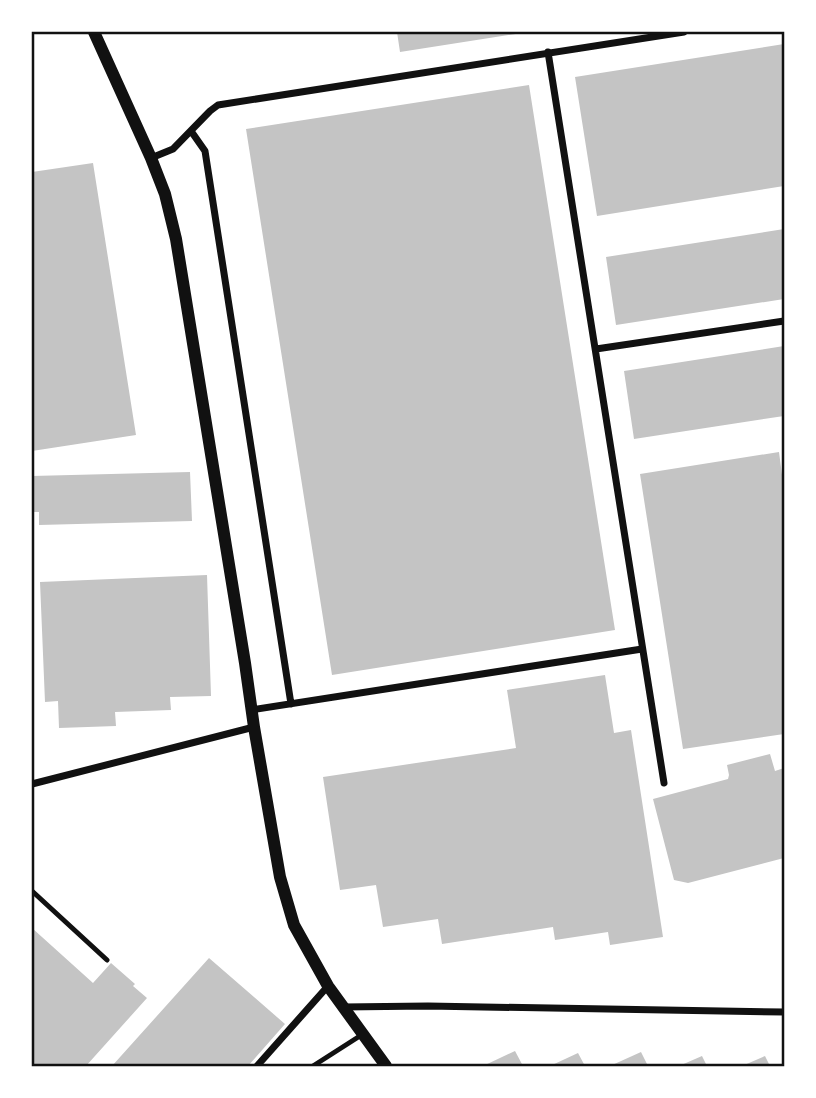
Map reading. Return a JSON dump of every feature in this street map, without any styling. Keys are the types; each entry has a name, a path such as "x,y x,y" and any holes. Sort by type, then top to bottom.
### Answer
{"street":[{"path":"94,32 150,158 164,194 176,239 251,710 281,877 295,925 328,986 386,1066"},
{"path":"150,158 173,149 219,105 684,32"},
{"path":"548,52 664,783"},
{"path":"191,131 205,151 291,704"},
{"path":"596,349 785,321"},
{"path":"251,710 642,649"},
{"path":"32,784 254,727"},
{"path":"257,1066 328,986"},
{"path":"343,1007 785,1012"}],"lane":[{"path":"32,891 107,960"},
{"path":"313,1066 363,1034"}],"building":[{"path":"397,32 522,32 522,33 400,52"},
{"path":"784,44 784,186 597,216 575,77"},
{"path":"529,85 615,630 332,675 246,129"},
{"path":"93,163 136,435 32,451 32,172"},
{"path":"784,229 784,299 616,325 606,257"},
{"path":"784,346 784,416 634,439 624,371"},
{"path":"779,452 784,490 784,734 683,749 640,474"},
{"path":"190,472 192,521 39,525 39,512 32,512 32,476"},
{"path":"207,575 211,696 170,697 171,710 115,712 116,726 59,728 58,701 45,702 40,582"},
{"path":"605,675 614,733 631,730 663,937 610,945 608,932 555,940 553,927 442,944 438,919 383,927 376,885 340,890 323,777 516,748 507,690"},
{"path":"770,754 775,771 784,768 784,858 688,883 674,880 653,799 728,779 727,765"},
{"path":"32,928 93,983 111,963 147,998 86,1066 32,1066"},
{"path":"209,958 285,1024 248,1066 112,1066"},
{"path":"515,1051 523,1066 483,1066"},
{"path":"641,1052 648,1066 610,1066"},
{"path":"578,1053 585,1066 550,1066"},
{"path":"702,1056 707,1066 679,1066"},
{"path":"765,1056 770,1066 742,1066"}]}
